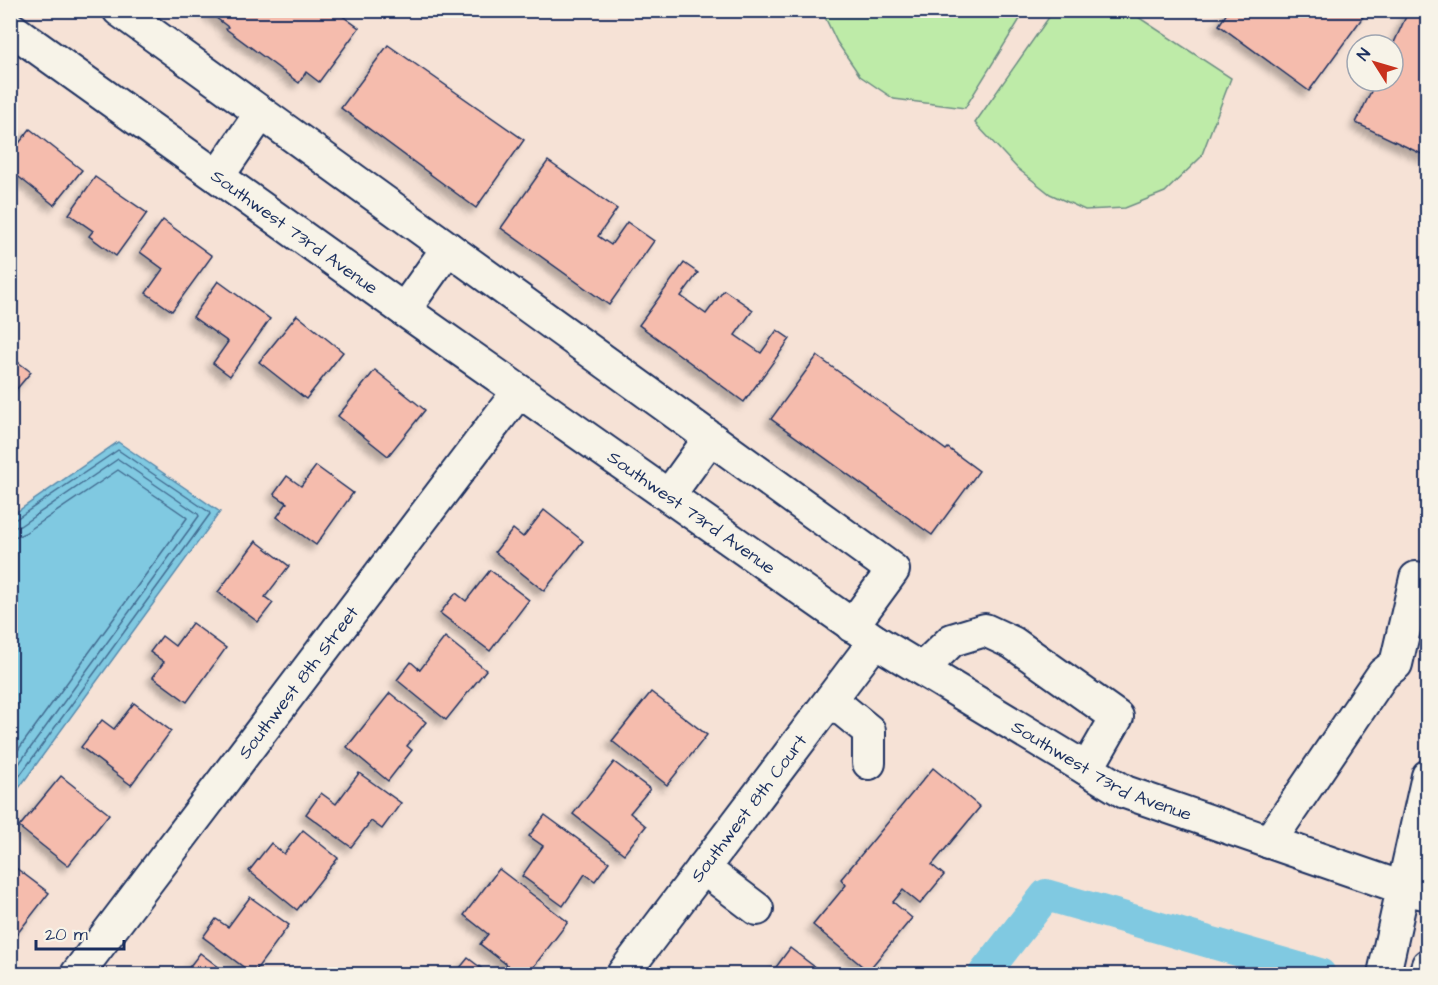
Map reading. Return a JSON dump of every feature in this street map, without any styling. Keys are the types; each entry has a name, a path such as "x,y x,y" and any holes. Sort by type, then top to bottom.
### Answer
{"street":[{"path":"119,10 710,438 669,495"},
{"name":"Southwest 73rd Avenue","path":"10,28 404,310 864,634 1125,792 1415,891"},
{"path":"218,176 261,113"},
{"path":"404,310 448,248"},
{"name":"Southwest 8th Street","path":"77,975 519,391"},
{"name":"Southwest 8th Court","path":"623,975 831,700 893,570 710,438"},
{"path":"1269,842 1383,674 1396,664 1422,579"},
{"path":"921,669 952,640 985,630 1013,643 1117,717 1087,769"},
{"path":"831,700 869,731 869,763"},
{"path":"1384,975 1415,891 1428,776"},
{"path":"703,868 757,909"},
{"path":"1425,975 1428,964"}],"green space":[{"path":"1054,10 1129,11 1231,78 1201,157 1165,192 1125,208 1085,210 1050,194 1017,168 975,123"},
{"path":"822,11 1025,11 965,108 894,99 860,76 837,42"}],"water":[{"path":"118,442 220,512 11,799 11,516"}],"building":[{"path":"206,10 334,10 359,28 319,82 306,72 299,83 226,29 228,27"},
{"path":"1229,10 1368,10 1351,33 1345,33 1345,42 1309,91 1219,25"},
{"path":"1409,10 1428,10 1428,157 1356,123 1370,93 1405,93 1405,33 1398,33"},
{"path":"388,45 524,140 476,208 341,108"},
{"path":"30,129 82,170 54,205 10,170 10,155"},
{"path":"548,161 617,209 598,236 611,245 627,222 654,241 609,305 501,228"},
{"path":"95,177 147,213 116,256 89,236 93,231 69,214"},
{"path":"163,220 212,256 172,311 146,293 163,269 140,252"},
{"path":"684,263 698,273 681,296 706,314 724,290 753,310 735,335 761,353 777,330 790,339 744,402 639,325"},
{"path":"218,281 270,319 230,376 213,363 228,342 193,317"},
{"path":"297,315 343,352 306,399 259,362"},
{"path":"10,356 31,372 10,397"},
{"path":"817,356 946,450 948,448 979,471 932,535 771,419"},
{"path":"375,370 425,410 388,456 338,416"},
{"path":"316,466 353,493 316,545 277,517 287,503 274,494 287,476 301,486"},
{"path":"544,510 583,541 544,591 495,552 513,529 523,537"},
{"path":"256,541 289,566 265,597 273,603 258,622 218,592"},
{"path":"490,570 529,600 490,651 440,613 456,593 466,601"},
{"path":"192,623 226,648 187,702 153,677 164,662 150,652 162,636 175,646"},
{"path":"445,637 486,670 446,720 397,680 411,662 420,670"},
{"path":"651,692 707,735 667,785 612,741"},
{"path":"390,693 426,722 407,746 412,750 388,781 347,747"},
{"path":"134,703 171,731 131,785 81,747 102,720 114,729"},
{"path":"614,762 650,789 630,813 646,826 624,854 573,814"},
{"path":"933,768 980,807 932,865 944,875 920,904 903,890 893,902 912,918 868,971 813,925 846,885 841,879"},
{"path":"359,773 401,803 382,829 371,821 351,847 306,814 321,793 336,804"},
{"path":"61,776 109,814 68,866 19,827"},
{"path":"545,815 609,862 595,881 585,874 563,906 522,876 543,846 529,836"},
{"path":"303,830 338,858 297,910 249,871 271,843 284,854"},
{"path":"12,865 49,893 10,943 10,866"},
{"path":"499,869 568,922 528,974 519,974 480,944 488,934 464,915"},
{"path":"250,897 289,925 253,974 203,937 216,919 228,927"},
{"path":"790,948 824,974 771,974"},
{"path":"200,953 228,974 184,974"},
{"path":"468,958 489,974 455,974"}],"waterway":[{"path":"984,974 1046,895 1320,974"}]}
